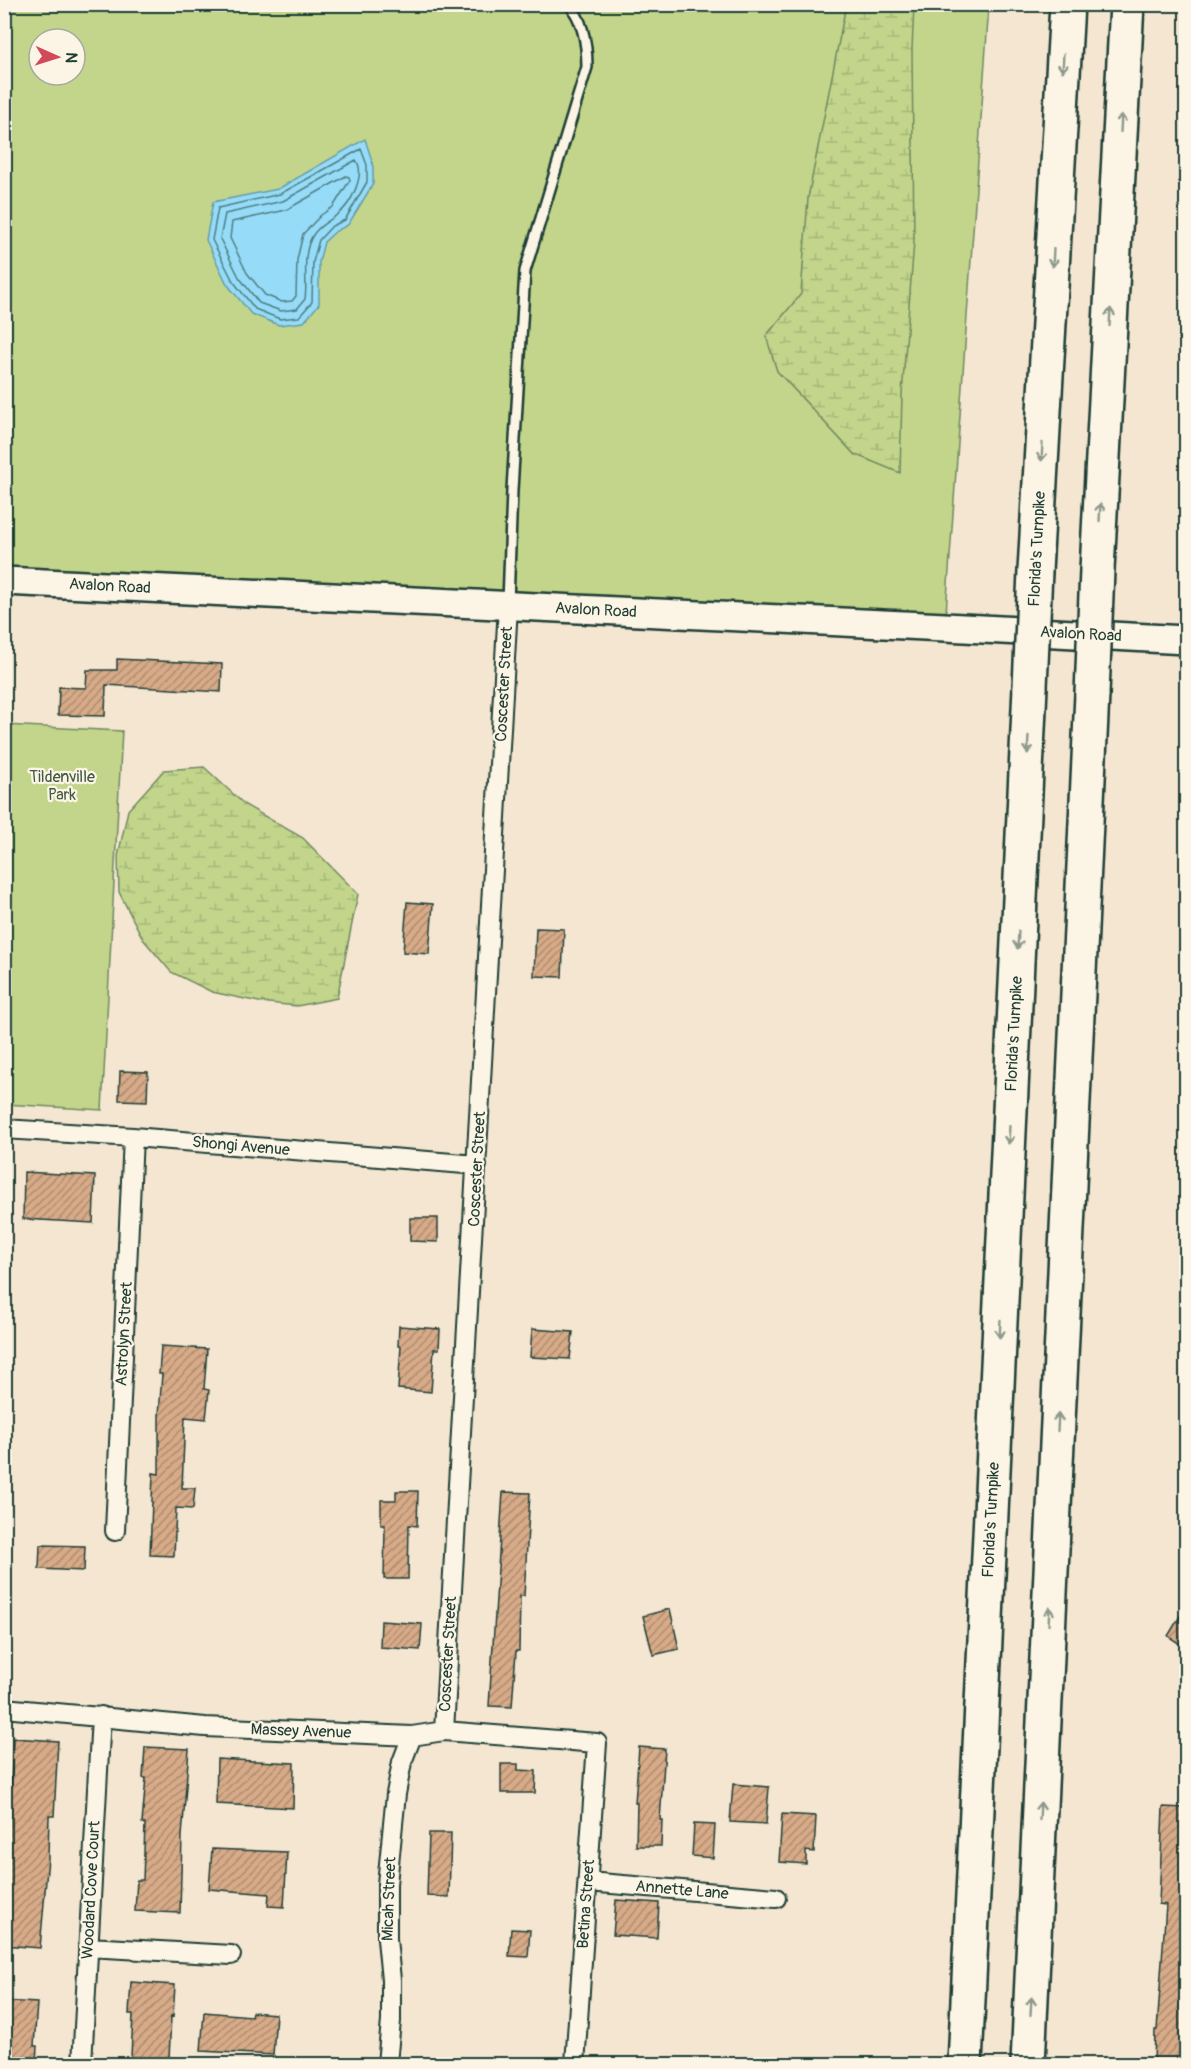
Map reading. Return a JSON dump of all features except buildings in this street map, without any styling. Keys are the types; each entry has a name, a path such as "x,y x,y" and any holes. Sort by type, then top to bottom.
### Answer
{"highway":[{"name":"Florida's Turnpike","path":"965,2064 1035,571 1066,4"},
{"path":"1028,2064 1097,570 1127,4"}],"main road":[{"name":"Avalon Road","path":"4,581 922,625 1186,640"}],"street":[{"name":"Coscester Street","path":"444,1731 508,606"},
{"name":"Shongi Avenue","path":"4,1129 133,1137 477,1165"},
{"name":"Astrolyn Street","path":"115,1531 133,1137"},
{"name":"Massey Avenue","path":"4,1708 205,1727 412,1736 444,1731 597,1743"},
{"name":"Woodard Cove Court","path":"82,2064 101,1716"},
{"name":"Micah Street","path":"387,2064 391,2021 391,1980 387,1939 387,1884 396,1794 402,1762 412,1736"},
{"name":"Betina Street","path":"575,2064 597,1743"},
{"name":"Annette Lane","path":"588,1882 776,1898"},
{"path":"88,1947 231,1955"}],"lane":[{"path":"508,606 512,490 525,271 587,67 587,50 575,12 569,4"}],"green space":[{"path":"4,5 989,5 945,627 5,581"},
{"path":"846,5 914,5 912,50 914,242 902,394 900,473 854,454 777,371 766,336 801,294 808,198"},
{"name":"Tildenville Park","path":"4,725 122,731 102,1110 5,1104"},
{"path":"204,767 245,805 303,838 358,894 337,998 297,1006 259,1002 212,992 171,972 143,939 119,892 118,856 128,810 164,770"}],"water":[{"path":"365,139 373,164 373,184 348,225 336,231 324,242 319,262 319,304 304,322 279,325 251,314 227,284 206,240 213,202 278,189"}]}
